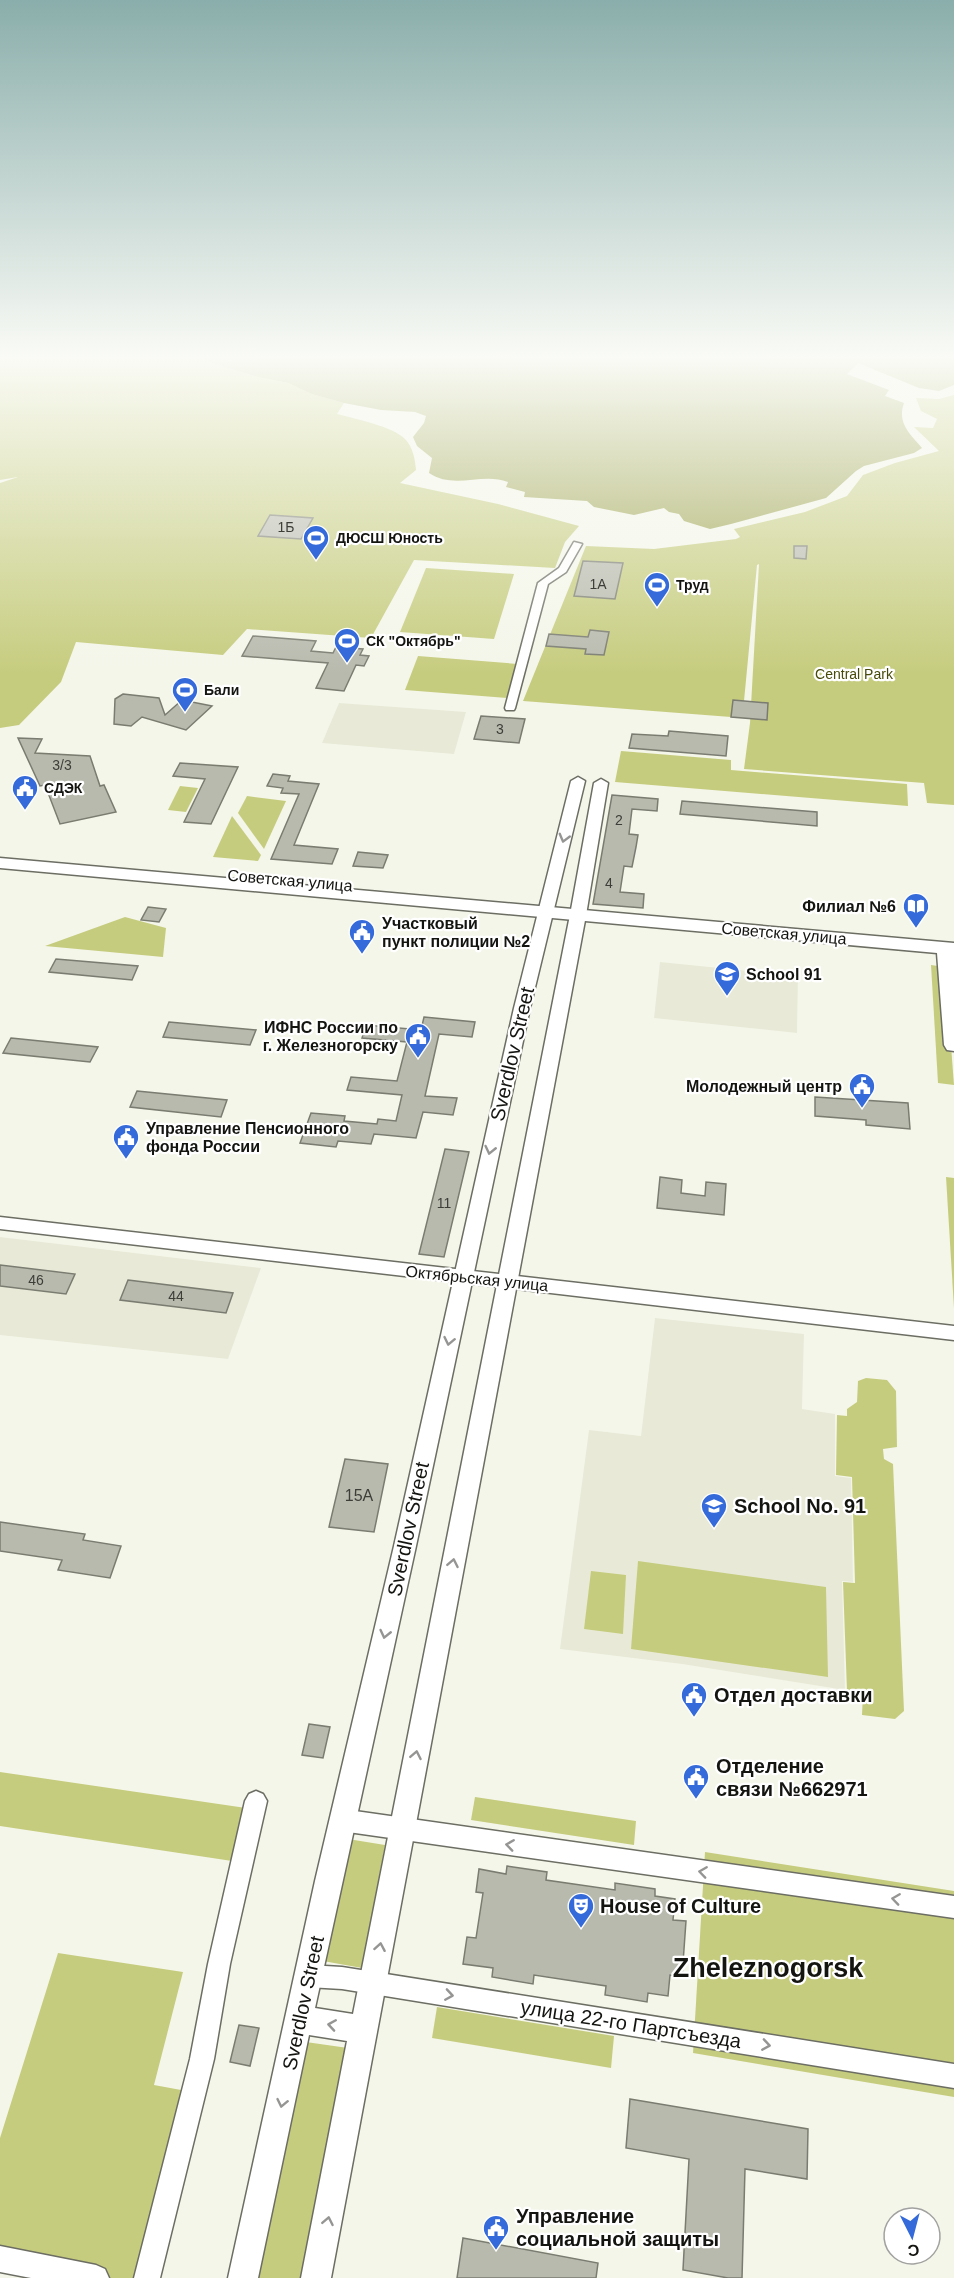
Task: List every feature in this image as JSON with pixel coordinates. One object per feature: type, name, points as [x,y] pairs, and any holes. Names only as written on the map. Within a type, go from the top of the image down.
[{"type":"main road","name":"Советская улица","points":[[0,854],[547,908],[578,915],[950,948]]},
{"type":"main road","name":"Советская улица","points":[[0,862],[547,908]]},
{"type":"main road","points":[[950,948],[954,1045]]},
{"type":"street","points":[[510,708],[543,583],[563,570],[577,544]]},
{"type":"street","name":"Sverdlov Street","points":[[243,2278],[522,1008],[578,781]]},
{"type":"street","name":"Sverdlov Street","points":[[316,2278],[578,915],[601,783]]},
{"type":"street","name":"Октябрьская улица","points":[[0,1223],[954,1333]]},
{"type":"street","points":[[147,2278],[202,2059],[219,1964],[256,1801]]},
{"type":"street","points":[[342,1820],[954,1907]]},
{"type":"street","name":"улица 22-го Партсъезда","points":[[308,1976],[342,1978],[954,2076]]},
{"type":"street","points":[[300,2020],[365,2030]]},
{"type":"street","points":[[0,2259],[96,2278]]},
{"type":"shaded area","points":[[431,461],[882,461],[864,466],[856,471],[826,498],[710,529],[684,521],[679,514],[669,512],[664,508],[634,515],[594,507],[587,501],[524,497],[525,492],[506,487],[508,482],[498,479],[458,481],[439,478],[429,473]]},
{"type":"shaded area","points":[[339,703],[466,712],[454,754],[322,743]]},
{"type":"shaded area","name":"School 91","points":[[660,962],[798,976],[797,1033],[654,1018]]},
{"type":"shaded area","points":[[0,1237],[261,1268],[228,1359],[0,1335]]},
{"type":"shaded area","name":"School No. 91","points":[[655,1318],[804,1334],[802,1409],[835,1414],[835,1476],[851,1478],[853,1582],[842,1581],[845,1690],[682,1664],[560,1649],[589,1430],[641,1436]]},
{"type":"green space","points":[[0,461],[415,461],[416,470],[400,483],[498,504],[579,526],[565,542],[555,568],[414,560],[371,638],[247,629],[223,655],[76,642],[61,682],[19,725],[0,728],[0,483],[18,477],[0,480]]},
{"type":"green space","name":"Central Park","points":[[954,461],[954,805],[927,803],[924,783],[744,769],[750,723],[759,564],[757,565],[744,701],[733,700],[731,717],[523,701],[586,546],[654,549],[736,539],[740,537],[734,529],[805,512],[847,496],[863,475],[895,463]]},
{"type":"green space","points":[[426,568],[514,574],[494,639],[400,632]]},
{"type":"green space","points":[[418,656],[518,664],[507,698],[405,690]]},
{"type":"green space","points":[[621,751],[731,760],[731,770],[907,784],[908,806],[615,782]]},
{"type":"green space","points":[[180,786],[198,788],[186,812],[168,810]]},
{"type":"green space","points":[[247,796],[286,801],[264,849],[238,813]]},
{"type":"green space","points":[[232,816],[261,855],[258,861],[213,857]]},
{"type":"green space","points":[[125,917],[166,928],[163,957],[45,946]]},
{"type":"green space","points":[[931,965],[945,967],[954,1085],[938,1083]]},
{"type":"green space","points":[[946,1177],[954,1178],[954,1308]]},
{"type":"green space","points":[[866,1378],[887,1380],[896,1391],[897,1447],[883,1449],[884,1459],[893,1464],[904,1711],[895,1719],[862,1715],[863,1693],[847,1691],[843,1582],[855,1583],[852,1477],[836,1475],[837,1415],[847,1416],[847,1409],[857,1402],[858,1381]]},
{"type":"green space","points":[[638,1561],[826,1587],[828,1677],[631,1649]]},
{"type":"green space","points":[[591,1571],[626,1575],[623,1634],[584,1629]]},
{"type":"green space","points":[[0,1772],[246,1808],[232,1861],[0,1826]]},
{"type":"green space","points":[[475,1797],[636,1821],[634,1845],[471,1820]]},
{"type":"green space","points":[[348,1839],[385,1845],[362,1968],[323,1961]]},
{"type":"green space","points":[[705,1852],[954,1891],[954,2097],[693,2053]]},
{"type":"green space","points":[[58,1953],[183,1972],[154,2085],[192,2092],[147,2278],[94,2278],[0,2262],[0,2138]]},
{"type":"green space","points":[[437,2007],[614,2036],[611,2068],[432,2038]]},
{"type":"green space","points":[[306,2042],[348,2048],[303,2278],[255,2278]]},
{"type":"building","name":"ДЮСШ Юность","points":[[270,515],[313,518],[301,539],[258,536]]},
{"type":"building","points":[[794,546],[807,546],[806,559],[794,558]]},
{"type":"building","points":[[583,561],[623,563],[615,599],[574,596]]},
{"type":"building","points":[[590,630],[609,632],[604,655],[585,654],[586,649],[546,646],[549,634],[588,637]]},
{"type":"building","name":"СК \"Октябрь\"","points":[[253,636],[316,641],[311,651],[333,653],[336,647],[363,649],[360,655],[369,656],[364,666],[356,665],[344,691],[316,688],[328,663],[242,656]]},
{"type":"building","points":[[123,694],[159,698],[165,715],[182,700],[212,706],[186,730],[142,717],[131,726],[114,724],[115,699]]},
{"type":"building","points":[[733,700],[768,703],[767,720],[731,717]]},
{"type":"building","points":[[481,716],[525,719],[519,743],[474,739]]},
{"type":"building","points":[[669,731],[728,736],[726,756],[629,748],[632,734],[668,736]]},
{"type":"building","points":[[18,738],[42,739],[35,753],[90,756],[100,786],[104,785],[116,812],[60,824],[45,785],[40,786]]},
{"type":"building","points":[[180,763],[238,767],[211,824],[184,822],[205,779],[173,776]]},
{"type":"building","points":[[273,774],[290,776],[288,781],[319,784],[294,845],[338,849],[332,864],[271,859],[299,794],[281,793],[283,788],[267,786]]},
{"type":"building","points":[[612,795],[658,799],[657,811],[632,809],[629,834],[638,835],[632,867],[624,866],[620,892],[644,894],[643,908],[593,904]]},
{"type":"building","points":[[682,801],[817,812],[817,826],[680,814]]},
{"type":"building","points":[[358,852],[388,855],[383,868],[353,866]]},
{"type":"building","points":[[148,907],[166,909],[159,922],[141,920]]},
{"type":"building","points":[[56,959],[138,966],[132,980],[49,972]]},
{"type":"building","name":"ИФНС России по г. Железногорску","points":[[424,1017],[475,1022],[472,1037],[439,1034],[425,1096],[457,1098],[453,1115],[423,1112],[416,1138],[374,1134],[371,1144],[338,1141],[336,1147],[300,1143],[311,1113],[345,1116],[344,1121],[377,1124],[378,1119],[396,1121],[402,1095],[347,1090],[351,1077],[397,1081],[407,1042],[362,1038],[366,1025],[421,1030]]},
{"type":"building","points":[[169,1022],[256,1030],[250,1045],[163,1037]]},
{"type":"building","points":[[11,1038],[98,1047],[90,1062],[3,1053]]},
{"type":"building","points":[[137,1091],[227,1100],[221,1117],[130,1107]]},
{"type":"building","name":"Молодежный центр","points":[[815,1097],[908,1103],[910,1129],[866,1125],[866,1120],[815,1116]]},
{"type":"building","points":[[445,1149],[469,1152],[444,1257],[419,1254]]},
{"type":"building","points":[[660,1177],[682,1180],[681,1193],[705,1196],[706,1182],[726,1184],[724,1215],[657,1208]]},
{"type":"building","points":[[0,1265],[75,1274],[66,1294],[0,1286]]},
{"type":"building","points":[[128,1280],[233,1293],[226,1313],[120,1300]]},
{"type":"building","points":[[345,1459],[388,1464],[374,1532],[329,1527]]},
{"type":"building","points":[[0,1522],[85,1534],[83,1540],[121,1546],[110,1578],[58,1570],[62,1560],[0,1551]]},
{"type":"building","points":[[309,1724],[330,1727],[323,1758],[302,1755]]},
{"type":"building","name":"House of Culture","points":[[507,1866],[547,1872],[546,1880],[615,1890],[615,1883],[655,1889],[655,1896],[675,1899],[673,1920],[686,1921],[682,1977],[670,1975],[668,1996],[648,1993],[647,2002],[605,1995],[606,1986],[534,1975],[533,1984],[492,1977],[493,1968],[463,1964],[467,1937],[476,1938],[483,1893],[476,1892],[479,1869],[506,1874]]},
{"type":"building","points":[[239,2025],[259,2028],[250,2066],[230,2062]]},
{"type":"building","points":[[630,2099],[808,2129],[807,2179],[745,2169],[742,2278],[728,2278],[683,2270],[689,2159],[626,2148]]},
{"type":"building","name":"Управление социальной защиты","points":[[463,2238],[598,2263],[596,2278],[457,2278]]},
{"type":"place","name":"ДЮСШ Юность","points":[[316,561]]},
{"type":"place","name":"Труд","points":[[657,608]]},
{"type":"place","name":"СК \"Октябрь\"","points":[[347,664]]},
{"type":"place","name":"Бали","points":[[185,713]]},
{"type":"place","name":"СДЭК","points":[[25,811]]},
{"type":"place","name":"Филиал №6","points":[[916,929]]},
{"type":"place","name":"Участковый пункт полиции №2","points":[[362,955]]},
{"type":"place","name":"School 91","points":[[727,997]]},
{"type":"place","name":"ИФНС России по г. Железногорску","points":[[418,1059]]},
{"type":"place","name":"Молодежный центр","points":[[862,1109]]},
{"type":"place","name":"Управление Пенсионного фонда России","points":[[126,1160]]},
{"type":"place","name":"School No. 91","points":[[714,1529]]},
{"type":"place","name":"Отдел доставки","points":[[694,1718]]},
{"type":"place","name":"Отделение связи №662971","points":[[696,1800]]},
{"type":"place","name":"House of Culture","points":[[581,1929]]},
{"type":"place","name":"Управление социальной защиты","points":[[496,2251]]},
{"type":"district","name":"Zheleznogorsk","points":[[768,1968]]}]
